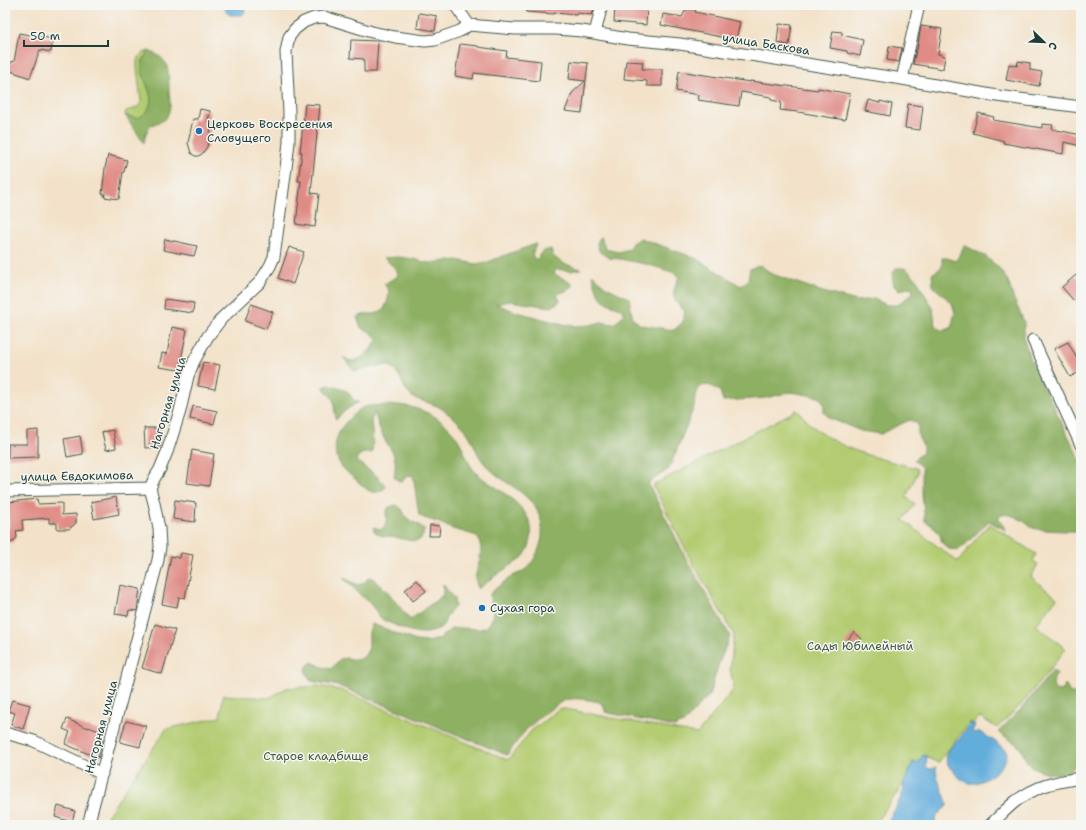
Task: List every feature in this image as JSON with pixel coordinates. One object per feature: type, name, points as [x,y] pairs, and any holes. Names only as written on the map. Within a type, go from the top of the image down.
[{"type":"street","points":[[455,5],[469,25]]},
{"type":"street","points":[[595,33],[602,5]]},
{"type":"street","points":[[902,79],[919,5]]},
{"type":"street","name":"Нагорная улица","points":[[88,825],[158,560],[160,547],[159,528],[156,509],[150,488],[167,452],[180,411],[188,376],[201,347],[222,318],[260,282],[274,257],[289,142],[286,52],[289,37],[295,29],[304,22],[314,18],[324,17],[372,32],[426,41],[434,40],[460,31],[469,25]]},
{"type":"street","name":"улица Баскова","points":[[469,25],[515,29],[570,30],[628,39],[680,44],[902,79],[997,96],[1081,107]]},
{"type":"street","points":[[1033,340],[1081,445]]},
{"type":"street","name":"улица Евдокимова","points":[[5,491],[150,488]]},
{"type":"street","points":[[5,733],[34,741],[102,774]]},
{"type":"street","points":[[990,825],[1016,801],[1039,787],[1081,778]]},
{"type":"green space","points":[[149,51],[144,59],[142,71],[149,90],[151,102],[143,115],[138,118],[134,118],[125,115],[126,111],[134,109],[140,105],[141,101],[137,61],[142,53]]},
{"type":"green space","points":[[149,51],[161,58],[167,66],[169,76],[170,105],[166,117],[149,128],[144,143],[125,115],[138,118],[145,113],[151,102],[149,90],[142,71],[144,59]]},
{"type":"green space","points":[[601,236],[605,249],[618,252],[629,249],[632,243],[640,238],[695,258],[741,286],[748,280],[750,269],[760,265],[772,274],[823,292],[857,301],[874,299],[887,305],[898,305],[913,293],[912,287],[899,290],[894,286],[892,275],[896,268],[904,268],[918,281],[933,308],[935,325],[942,331],[951,328],[955,313],[952,303],[933,286],[932,274],[942,267],[942,258],[955,261],[960,255],[964,245],[985,256],[998,267],[1008,281],[1024,322],[1024,340],[1029,356],[1081,462],[1081,531],[1033,528],[1016,517],[1002,515],[999,516],[999,520],[1007,531],[989,521],[964,546],[958,550],[949,549],[942,543],[940,535],[933,526],[925,521],[922,495],[922,468],[914,460],[923,452],[923,446],[918,436],[918,424],[910,420],[881,434],[861,431],[829,418],[824,412],[824,403],[819,397],[791,392],[765,398],[723,401],[720,391],[709,385],[700,386],[695,397],[694,407],[669,469],[648,483],[688,562],[730,636],[719,663],[709,696],[685,722],[674,727],[605,712],[603,705],[599,702],[582,699],[570,699],[559,703],[533,723],[523,733],[507,755],[339,686],[311,681],[306,672],[307,666],[312,662],[322,667],[331,669],[340,659],[346,658],[357,660],[364,657],[369,648],[369,632],[372,624],[416,641],[428,642],[439,639],[451,629],[480,629],[487,627],[492,619],[493,608],[489,595],[503,582],[529,566],[537,554],[542,537],[541,522],[537,510],[530,500],[490,469],[479,456],[467,432],[456,420],[437,406],[412,397],[393,368],[389,366],[382,366],[354,371],[343,357],[352,361],[360,359],[373,347],[377,340],[371,332],[361,328],[357,317],[366,314],[376,314],[384,309],[388,300],[389,290],[384,284],[398,276],[395,268],[384,258],[398,257],[428,263],[457,260],[476,264],[488,262],[536,244],[532,255],[536,260],[544,251],[551,249],[553,256],[562,263],[581,269],[570,271],[556,269],[554,274],[573,285],[566,291],[557,294],[560,301],[552,307],[509,301],[496,304],[517,312],[575,326],[590,325],[601,322],[614,324],[624,314],[621,308],[608,303],[600,297],[592,274],[606,287],[629,298],[633,319],[641,325],[674,330],[683,322],[685,311],[677,303],[674,296],[675,287],[679,277],[672,272],[650,265],[609,258],[599,251],[597,243]]},
{"type":"green space","points":[[329,385],[347,391],[354,400],[359,402],[346,410],[336,420],[333,399],[323,387]]},
{"type":"green space","points":[[370,406],[407,406],[425,412],[441,421],[448,427],[459,441],[476,473],[516,503],[527,517],[532,533],[530,545],[523,557],[478,589],[475,578],[480,559],[481,548],[479,539],[474,535],[453,529],[419,515],[413,475],[407,476],[402,482],[397,480],[394,476],[394,457],[380,431],[375,413],[371,420],[373,441],[372,453],[363,453],[357,457],[358,462],[377,476],[386,487],[378,492],[370,491],[348,473],[337,459],[335,446],[339,432],[356,412],[362,408]]},
{"type":"green space","name":"Сады Юбилейный","points":[[797,410],[813,427],[839,444],[864,454],[916,468],[918,472],[906,497],[915,504],[903,520],[958,562],[990,524],[1036,554],[1033,561],[1038,564],[1031,577],[1057,598],[1036,625],[1066,649],[1021,705],[997,728],[980,717],[973,724],[970,722],[938,763],[923,755],[918,763],[913,762],[903,785],[874,825],[101,825],[166,729],[220,717],[223,695],[269,698],[286,688],[317,686],[340,690],[508,760],[531,731],[560,708],[697,734],[734,689],[730,669],[734,635],[691,560],[653,485]]},
{"type":"green space","points":[[396,505],[402,509],[407,518],[424,529],[421,539],[414,541],[382,536],[374,531],[374,527],[381,530],[383,528],[386,522],[386,512],[389,507]]},
{"type":"green space","points":[[342,577],[358,585],[364,583],[369,577],[374,579],[387,591],[410,620],[443,595],[443,584],[454,599],[455,607],[447,616],[443,626],[434,631],[420,633],[404,629],[383,620],[371,605]]},
{"type":"green space","points":[[1053,670],[1057,673],[1053,683],[1056,690],[1063,690],[1065,684],[1070,693],[1081,693],[1081,766],[1074,766],[1066,774],[1055,774],[1036,769],[1027,762],[1019,746],[998,732],[1022,708]]},
{"type":"water","points":[[224,5],[243,5],[245,12],[242,15],[230,15],[226,12]]},
{"type":"water","points":[[971,723],[975,725],[972,732],[976,733],[978,731],[996,742],[1007,752],[1003,763],[994,774],[975,783],[967,782],[956,775],[948,765],[946,759],[950,748],[960,738]]},
{"type":"water","points":[[923,755],[927,756],[927,768],[930,769],[936,767],[937,777],[946,798],[947,806],[937,815],[934,825],[888,825],[889,819],[901,797],[904,789],[903,785],[913,762],[918,763]]},
{"type":"building","points":[[526,5],[595,5],[592,15],[577,13],[577,15],[526,12]]},
{"type":"building","points":[[615,5],[647,5],[646,25],[614,22]]},
{"type":"building","points":[[686,9],[696,10],[695,12],[740,22],[736,40],[661,25],[663,14],[682,17]]},
{"type":"building","points":[[419,13],[437,16],[435,31],[417,28]]},
{"type":"building","points":[[779,24],[792,25],[789,45],[777,43]]},
{"type":"building","points":[[921,26],[942,29],[938,54],[945,56],[943,69],[913,64]]},
{"type":"building","points":[[833,31],[842,32],[842,35],[863,40],[860,56],[847,53],[847,51],[830,48]]},
{"type":"building","points":[[19,33],[53,39],[51,52],[40,50],[30,78],[8,70],[12,61],[14,62]]},
{"type":"building","points":[[351,40],[378,41],[376,72],[364,72],[364,59],[350,58]]},
{"type":"building","points":[[460,44],[507,51],[506,57],[541,61],[539,81],[474,73],[473,79],[455,76]]},
{"type":"building","points":[[889,46],[902,48],[899,62],[887,60]]},
{"type":"building","points":[[571,61],[588,63],[582,113],[565,111],[572,93],[585,81],[569,79]]},
{"type":"building","points":[[626,61],[643,62],[642,69],[662,69],[662,86],[647,86],[647,81],[624,79]]},
{"type":"building","points":[[1018,61],[1030,63],[1030,70],[1042,72],[1039,86],[1006,80],[1009,64],[1017,66]]},
{"type":"building","points":[[679,71],[750,82],[818,90],[818,88],[850,94],[845,120],[780,110],[781,102],[771,100],[771,97],[741,92],[739,106],[698,100],[699,95],[676,91]]},
{"type":"building","points":[[868,100],[892,104],[890,116],[865,111]]},
{"type":"building","points":[[305,104],[320,105],[311,193],[319,194],[315,227],[296,224],[301,181],[298,181],[302,152],[300,152]]},
{"type":"building","points":[[908,104],[923,106],[920,130],[905,128]]},
{"type":"building","name":"Церковь Воскресения Словущего","points":[[200,109],[210,111],[208,122],[212,123],[207,147],[202,154],[195,156],[191,153],[188,143],[193,119],[198,119]]},
{"type":"building","points":[[978,113],[994,117],[993,120],[1042,128],[1042,124],[1053,125],[1052,129],[1081,135],[1081,146],[1064,142],[1063,154],[1003,143],[1004,141],[973,133]]},
{"type":"building","points":[[108,155],[127,160],[123,172],[119,199],[104,197],[105,194],[102,194]]},
{"type":"building","points":[[165,239],[197,246],[194,256],[163,250]]},
{"type":"building","points":[[289,247],[304,252],[293,284],[278,278]]},
{"type":"building","points":[[1076,275],[1081,282],[1081,295],[1074,301],[1062,287]]},
{"type":"building","points":[[165,299],[194,303],[193,313],[164,309]]},
{"type":"building","points":[[251,304],[273,312],[266,329],[245,321]]},
{"type":"building","points":[[172,327],[187,330],[179,370],[159,367],[162,353],[167,354]]},
{"type":"building","points":[[1068,342],[1081,366],[1081,371],[1070,377],[1054,349]]},
{"type":"building","points":[[203,362],[220,365],[215,389],[198,386]]},
{"type":"building","points":[[193,406],[217,411],[214,424],[190,419]]},
{"type":"building","points":[[144,428],[160,428],[160,447],[145,448]]},
{"type":"building","points":[[38,430],[38,457],[8,458],[8,444],[27,444],[27,431]]},
{"type":"building","points":[[113,430],[116,448],[106,450],[102,432]]},
{"type":"building","points":[[80,436],[83,454],[67,457],[64,439]]},
{"type":"building","points":[[192,450],[214,454],[209,486],[187,483]]},
{"type":"building","points":[[116,497],[119,514],[94,519],[91,502]]},
{"type":"building","points":[[37,499],[38,504],[62,503],[62,515],[76,514],[76,523],[69,529],[57,529],[57,523],[49,523],[49,518],[22,520],[23,530],[16,531],[17,537],[13,542],[5,543],[5,529],[9,529],[7,502]]},
{"type":"building","points":[[175,500],[196,503],[195,522],[173,519]]},
{"type":"building","points":[[430,525],[440,526],[439,536],[429,536]]},
{"type":"building","points":[[181,553],[193,555],[185,598],[179,597],[177,607],[162,604],[171,556],[180,558]]},
{"type":"building","points":[[417,580],[426,591],[413,601],[405,590]]},
{"type":"building","points":[[120,585],[140,589],[137,611],[129,610],[128,616],[115,614]]},
{"type":"building","points":[[155,624],[175,630],[162,674],[142,668]]},
{"type":"building","points":[[854,632],[862,639],[853,649],[845,643]]},
{"type":"building","points":[[12,700],[30,705],[23,729],[11,725],[15,713],[8,711]]},
{"type":"building","points":[[67,719],[102,732],[99,738],[103,739],[98,758],[65,744],[70,732],[63,729]]},
{"type":"building","points":[[126,721],[146,726],[140,747],[120,742]]},
{"type":"building","points":[[58,806],[75,811],[72,822],[55,817]]},
{"type":"place","name":"Церковь Воскресения Словущего","points":[[199,131]]},
{"type":"place","name":"Сухая гора","points":[[482,608]]},
{"type":"park label","name":"Старое кладбище","points":[[316,756]]}]
